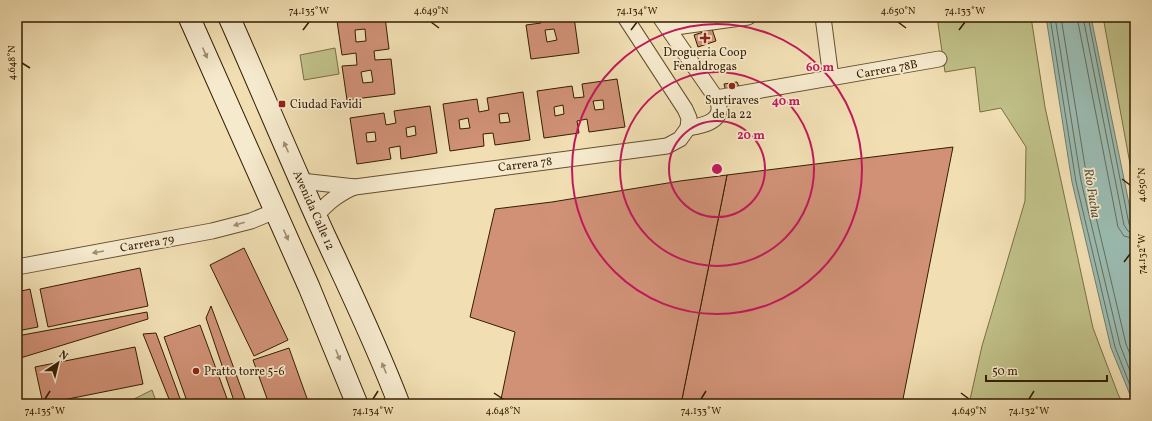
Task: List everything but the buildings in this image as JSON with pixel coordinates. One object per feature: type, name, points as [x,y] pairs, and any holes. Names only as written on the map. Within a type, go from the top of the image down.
[{"type":"main road","points":[[189,17],[275,210],[337,353],[357,404]]},
{"type":"main road","name":"Avenida Calle 12","points":[[229,17],[316,216],[364,321],[399,404]]},
{"type":"street","points":[[625,17],[685,109],[689,118],[688,128],[705,125],[717,116],[719,108],[716,98],[664,23]]},
{"type":"street","points":[[664,23],[748,17]]},
{"type":"street","points":[[822,17],[832,78]]},
{"type":"street","name":"Carrera 78B","points":[[716,98],[939,59]]},
{"type":"street","name":"Carrera 78","points":[[301,181],[355,187],[667,146],[680,139],[688,128]]},
{"type":"street","name":"Carrera 78","points":[[316,216],[327,203],[340,194],[355,187]]},
{"type":"street","name":"Carrera 79","points":[[17,267],[212,231],[251,220],[275,210]]},
{"type":"green space","points":[[937,17],[1031,17],[1045,107],[1093,328],[1123,404],[969,404],[982,346],[1025,201],[1026,147],[1001,108],[980,112],[975,67],[945,72]]},
{"type":"green space","points":[[1103,17],[1135,17],[1135,191]]},
{"type":"green space","points":[[335,48],[339,74],[304,80],[300,55]]},
{"type":"green space","points":[[152,390],[157,404],[124,404]]},
{"type":"water","name":"Río Fucha","points":[[1046,17],[1091,17],[1135,233],[1135,404],[1111,348],[1072,182]]},
{"type":"place","name":"Drogueria Coop Fenaldrogas","points":[[705,38]]},
{"type":"place","name":"Surtiraves de la 22","points":[[732,86]]},
{"type":"place","name":"Ciudad Favidi","points":[[282,104]]},
{"type":"place","name":"Pratto torre 5-6","points":[[196,371]]}]
